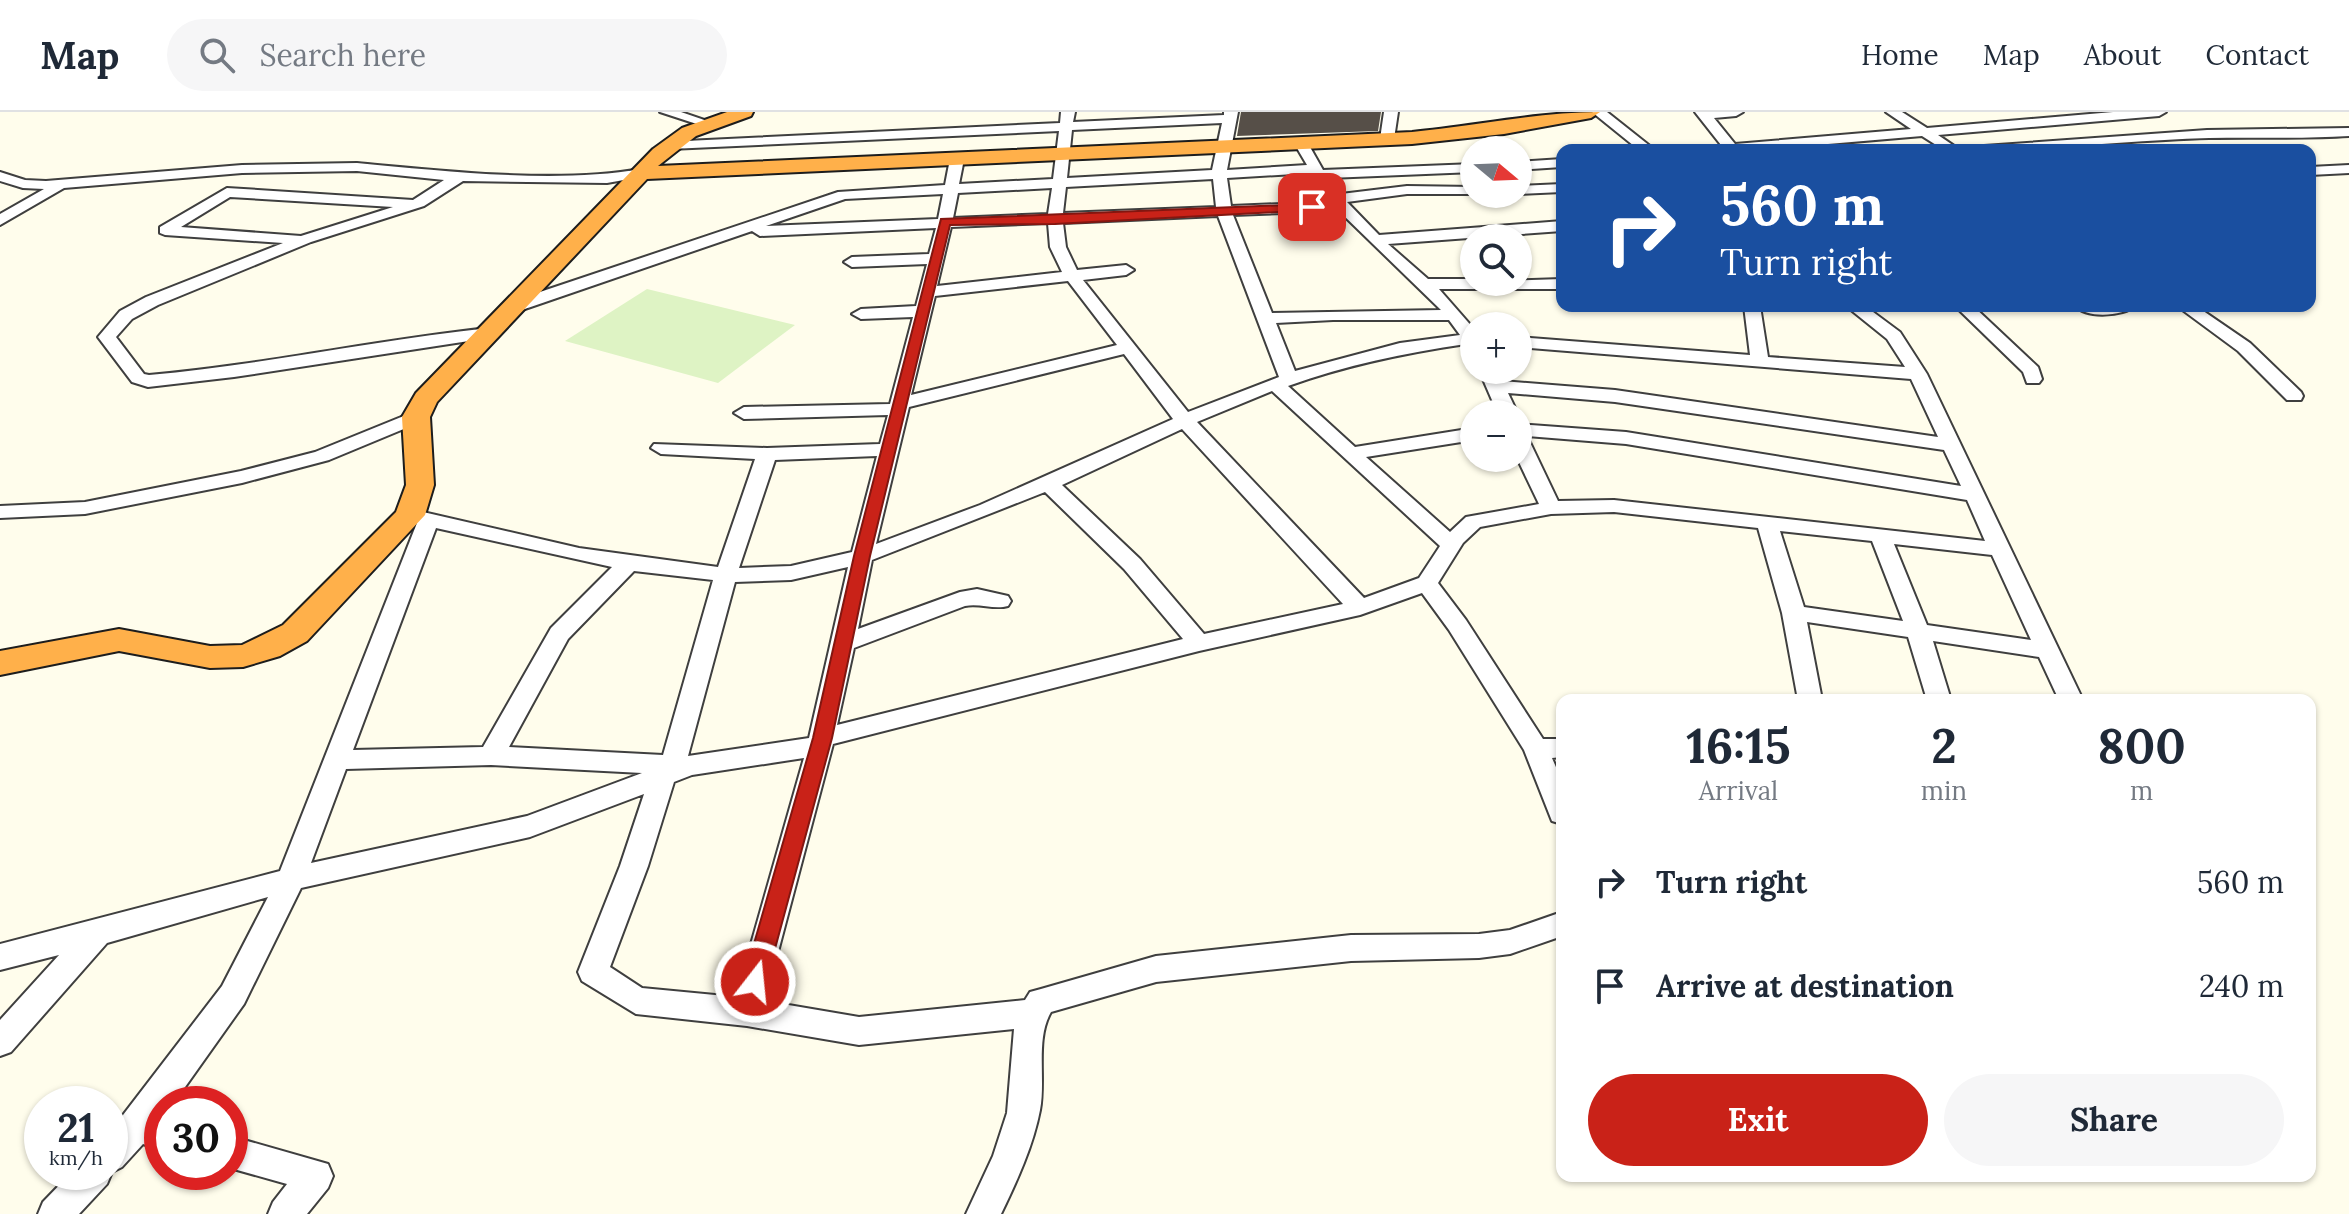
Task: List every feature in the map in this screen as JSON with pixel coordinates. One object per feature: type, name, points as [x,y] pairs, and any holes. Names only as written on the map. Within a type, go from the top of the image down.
[{"type":"highway","points":[[0,663],[119,640],[210,657],[243,656],[268,648],[295,633],[420,518],[416,417],[425,399],[670,145],[709,124],[744,112]]},
{"type":"highway","points":[[641,173],[1387,139],[1504,128],[1591,112]]},
{"type":"street","points":[[667,112],[709,124]]},
{"type":"street","points":[[747,1012],[821,742],[862,556],[972,112]]},
{"type":"street","points":[[1387,139],[1391,112]]},
{"type":"street","points":[[1599,112],[1640,144]]},
{"type":"street","points":[[1704,113],[1736,112]]},
{"type":"street","points":[[1893,112],[1944,144]]},
{"type":"street","points":[[1780,144],[2159,112]]},
{"type":"street","points":[[1704,113],[1728,144]]},
{"type":"street","points":[[670,145],[968,130],[1067,120],[1230,116],[1219,173],[1224,212],[1265,319],[1282,381],[1451,545]]},
{"type":"street","points":[[2183,119],[2225,144]]},
{"type":"street","points":[[1067,120],[1055,220],[1058,247],[1072,276],[1184,420],[1360,608]]},
{"type":"street","points":[[2068,144],[2207,134],[2349,132]]},
{"type":"street","points":[[1301,143],[1316,172],[1338,202],[1424,284],[1460,325]]},
{"type":"street","points":[[1532,165],[1556,163]]},
{"type":"street","points":[[0,176],[23,184],[242,169],[357,167],[460,176],[607,179],[641,173]]},
{"type":"street","points":[[513,307],[843,195],[1219,173],[1460,168]]},
{"type":"street","points":[[2316,171],[2349,169]]},
{"type":"street","points":[[460,176],[419,203],[306,239],[152,301],[126,315],[107,337],[138,378],[148,381],[226,372],[420,339],[489,333]]},
{"type":"street","points":[[0,220],[68,183]]},
{"type":"street","points":[[1532,189],[1556,188]]},
{"type":"street","points":[[731,233],[1224,212],[1338,202],[1407,190],[1460,191]]},
{"type":"street","points":[[306,239],[165,230],[227,192],[419,203]]},
{"type":"street","points":[[1375,240],[1556,226]]},
{"type":"street","points":[[852,262],[936,259]]},
{"type":"street","points":[[861,314],[1072,276],[1126,270]]},
{"type":"street","points":[[1424,284],[1556,284]]},
{"type":"street","points":[[1753,312],[1760,363]]},
{"type":"street","points":[[1862,312],[1894,336],[1918,374],[2068,694]]},
{"type":"street","points":[[1969,312],[2032,371],[2033,379]]},
{"type":"street","points":[[2194,312],[2244,347],[2294,396]]},
{"type":"street","points":[[1265,319],[1333,315],[1452,315]]},
{"type":"street","points":[[177,1086],[233,995],[291,879],[337,760],[420,518],[523,544],[628,564],[726,575],[790,573],[862,556],[970,519],[1184,420],[1282,381],[1381,353],[1460,342]]},
{"type":"street","points":[[1532,343],[1918,374]]},
{"type":"street","points":[[744,413],[900,406],[1128,348]]},
{"type":"street","points":[[1532,384],[1952,445]]},
{"type":"street","points":[[0,512],[85,508],[242,477],[322,456],[416,417]]},
{"type":"street","points":[[1532,431],[1626,438],[1975,495]]},
{"type":"street","points":[[1353,453],[1460,436]]},
{"type":"street","points":[[661,448],[767,454],[890,450]]},
{"type":"street","points":[[767,454],[726,575],[675,769],[593,972],[636,1001],[747,1012],[859,1031],[1032,1013]]},
{"type":"street","points":[[1532,468],[1551,508]]},
{"type":"street","points":[[1048,483],[1132,564],[1199,643]]},
{"type":"street","points":[[0,957],[291,879],[530,826],[675,769],[821,742],[1199,643],[1360,608],[1427,583],[1451,545],[1473,522],[1551,508],[1614,506],[2000,549]]},
{"type":"street","points":[[1767,522],[1794,613],[1809,694]]},
{"type":"street","points":[[1880,535],[1918,631],[1937,694]]},
{"type":"street","points":[[491,756],[559,634],[628,564]]},
{"type":"street","points":[[1427,583],[1549,748],[1556,784]]},
{"type":"street","points":[[843,643],[960,599],[977,596],[1000,601]]},
{"type":"street","points":[[1794,613],[2047,650]]},
{"type":"street","points":[[337,760],[491,756],[675,769]]},
{"type":"street","points":[[983,1214],[1008,1162],[1027,1097],[1028,1028],[1032,1013],[1041,1002],[1156,969],[1351,948],[1479,946],[1510,942],[1556,926]]},
{"type":"street","points":[[0,1042],[97,933]]},
{"type":"street","points":[[248,1157],[316,1176],[285,1214]]},
{"type":"street","points":[[55,1214],[78,1190]]},
{"type":"green space","points":[[647,289],[795,325],[718,383],[565,341]]},
{"type":"building","points":[[1241,112],[1381,112],[1378,131],[1237,136]]},
{"type":"route","points":[[755,982],[822,738],[862,556],[945,222],[1055,220],[1312,207]]}]
